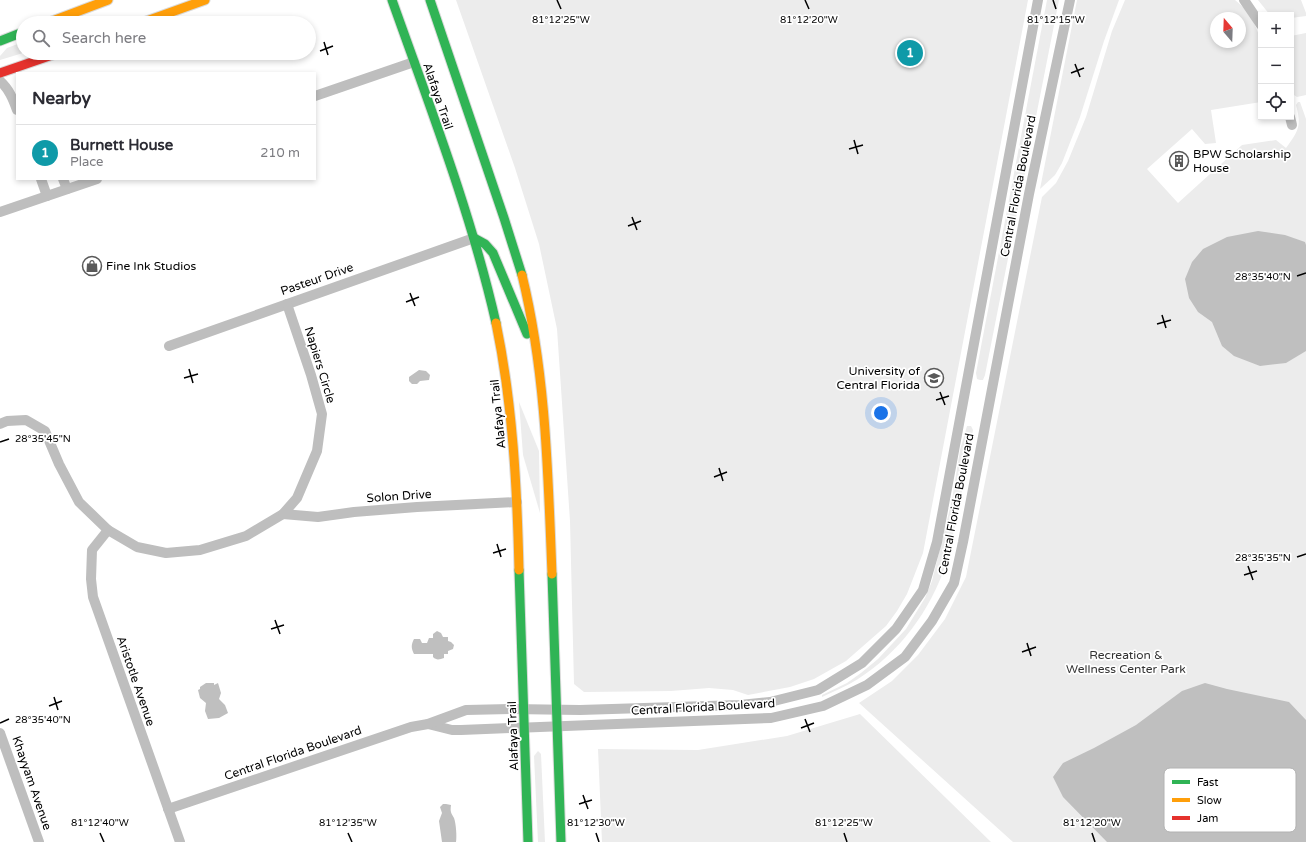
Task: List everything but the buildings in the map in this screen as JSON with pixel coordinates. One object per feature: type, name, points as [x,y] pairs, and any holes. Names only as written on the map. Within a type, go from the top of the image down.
[{"type":"main road","points":[[66,16],[108,0]]},
{"type":"main road","points":[[160,16],[205,0]]},
{"type":"main road","name":"Alafaya Trail","points":[[392,0],[474,238],[496,323],[504,368],[513,445],[517,502],[528,842]]},
{"type":"main road","name":"Alafaya Trail","points":[[430,0],[508,229],[520,270],[538,359],[548,467],[561,842]]},
{"type":"main road","points":[[1,40],[16,35]]},
{"type":"main road","points":[[0,73],[37,60]]},
{"type":"main road","points":[[474,238],[487,244],[494,253],[538,359]]},
{"type":"street","name":"Central Florida Boulevard","points":[[168,809],[411,727],[428,724],[466,710],[580,710],[740,705],[770,702],[818,690],[862,663],[896,629],[923,590],[937,542],[1038,0]]},
{"type":"street","name":"Central Florida Boulevard","points":[[428,724],[457,730],[771,718],[824,706],[867,685],[905,657],[932,621],[954,583],[1029,194],[1070,0]]},
{"type":"street","points":[[1244,0],[1258,20]]},
{"type":"street","points":[[30,72],[34,61]]},
{"type":"street","points":[[316,96],[414,62]]},
{"type":"street","points":[[0,81],[6,86],[16,108]]},
{"type":"street","points":[[41,180],[47,196]]},
{"type":"street","points":[[0,212],[47,196],[65,184],[91,180]]},
{"type":"street","name":"Pasteur Drive","points":[[169,346],[474,238]]},
{"type":"street","name":"Napiers Circle","points":[[0,424],[7,421],[26,420],[45,431],[59,464],[79,502],[108,530],[137,547],[166,553],[200,550],[246,536],[283,514],[297,498],[317,452],[322,414],[287,304]]},
{"type":"street","name":"Solon Drive","points":[[283,514],[318,517],[354,512],[417,507],[517,502]]},
{"type":"street","name":"Aristotle Avenue","points":[[108,530],[92,550],[91,579],[93,597],[180,842]]},
{"type":"street","name":"Khayyam Avenue","points":[[0,733],[38,842]]},
{"type":"green space","points":[[456,0],[1028,0],[923,553],[907,594],[886,626],[846,661],[814,679],[790,687],[748,695],[733,690],[709,688],[671,691],[584,692],[574,684],[570,521],[557,329],[539,244],[515,168]]},
{"type":"green space","points":[[1047,0],[1059,0],[985,375],[983,380],[980,380],[977,379],[976,373]]},
{"type":"green space","points":[[1077,0],[1119,0],[1104,41],[1080,117],[1062,163],[1055,175],[1040,189]]},
{"type":"green space","name":"Recreation & Wellness Center Park","points":[[1125,0],[1235,0],[1250,13],[1258,33],[1258,102],[1211,110],[1216,143],[1205,144],[1192,129],[1147,169],[1178,203],[1242,145],[1276,140],[1286,148],[1298,128],[1299,119],[1296,105],[1298,102],[1300,102],[1306,119],[1306,842],[1013,842],[859,703],[892,681],[918,655],[945,619],[966,577],[1042,197],[1056,183],[1068,161],[1086,117],[1112,31]]},
{"type":"green space","points":[[1258,0],[1301,0],[1306,16],[1294,18],[1294,12],[1268,12]]},
{"type":"green space","points":[[1306,33],[1306,95],[1297,97],[1294,95],[1294,35]]},
{"type":"green space","points":[[16,45],[16,55],[0,60],[0,56],[7,48]]},
{"type":"green space","points":[[519,402],[539,451],[540,513],[523,455]]},
{"type":"green space","points":[[967,426],[971,426],[973,430],[950,550],[948,559],[931,598],[912,629],[887,656],[858,679],[822,697],[822,695],[847,683],[878,659],[906,629],[925,598],[932,581],[952,500],[960,450]]},
{"type":"green space","points":[[860,714],[991,842],[602,842],[598,749],[698,750],[787,736]]},
{"type":"green space","points":[[538,751],[541,754],[545,842],[538,842],[534,756]]},
{"type":"shaded area","points":[[1258,231],[1285,235],[1305,242],[1306,245],[1306,351],[1286,363],[1260,366],[1234,356],[1222,346],[1212,322],[1198,312],[1189,298],[1185,279],[1192,262],[1203,249],[1227,237]]},
{"type":"shaded area","points":[[419,370],[426,371],[430,375],[429,380],[412,384],[409,381],[409,377]]},
{"type":"shaded area","points":[[437,631],[441,633],[443,637],[448,637],[448,641],[454,645],[453,649],[448,651],[448,654],[444,654],[444,658],[436,659],[433,657],[433,654],[414,654],[412,650],[412,643],[414,639],[420,639],[422,643],[427,643],[429,638],[433,638],[433,634]]},
{"type":"shaded area","points":[[206,683],[214,683],[214,685],[218,683],[221,693],[219,699],[225,705],[228,713],[219,718],[208,719],[205,711],[206,703],[200,698],[198,690]]},
{"type":"shaded area","points":[[1205,683],[1289,702],[1306,720],[1306,842],[1107,842],[1063,797],[1053,777],[1063,763],[1136,725],[1182,691]]},
{"type":"shaded area","points":[[443,804],[451,805],[451,812],[456,826],[456,842],[442,842],[439,821],[442,813],[440,807]]},
{"type":"traffic: fast","points":[[392,0],[449,160],[475,241],[496,323]]},
{"type":"traffic: fast","points":[[430,0],[522,275]]},
{"type":"traffic: fast","points":[[0,41],[16,35]]},
{"type":"traffic: fast","points":[[474,238],[485,244],[493,253],[527,334]]},
{"type":"traffic: fast","points":[[519,570],[528,842]]},
{"type":"traffic: fast","points":[[552,574],[561,842]]},
{"type":"traffic: slow","points":[[66,16],[108,0]]},
{"type":"traffic: slow","points":[[160,16],[205,0]]},
{"type":"traffic: slow","points":[[522,275],[530,312],[541,386],[547,461],[552,574]]},
{"type":"traffic: slow","points":[[496,323],[502,354],[513,446],[519,570]]},
{"type":"traffic: jam","points":[[0,73],[38,60]]},
{"type":"place","name":"Burnett House","points":[[910,53]]},
{"type":"place","name":"BPW Scholarship House","points":[[1179,161]]},
{"type":"place","name":"Fine Ink Studios","points":[[92,266]]},
{"type":"place","name":"University of Central Florida","points":[[934,378]]}]
